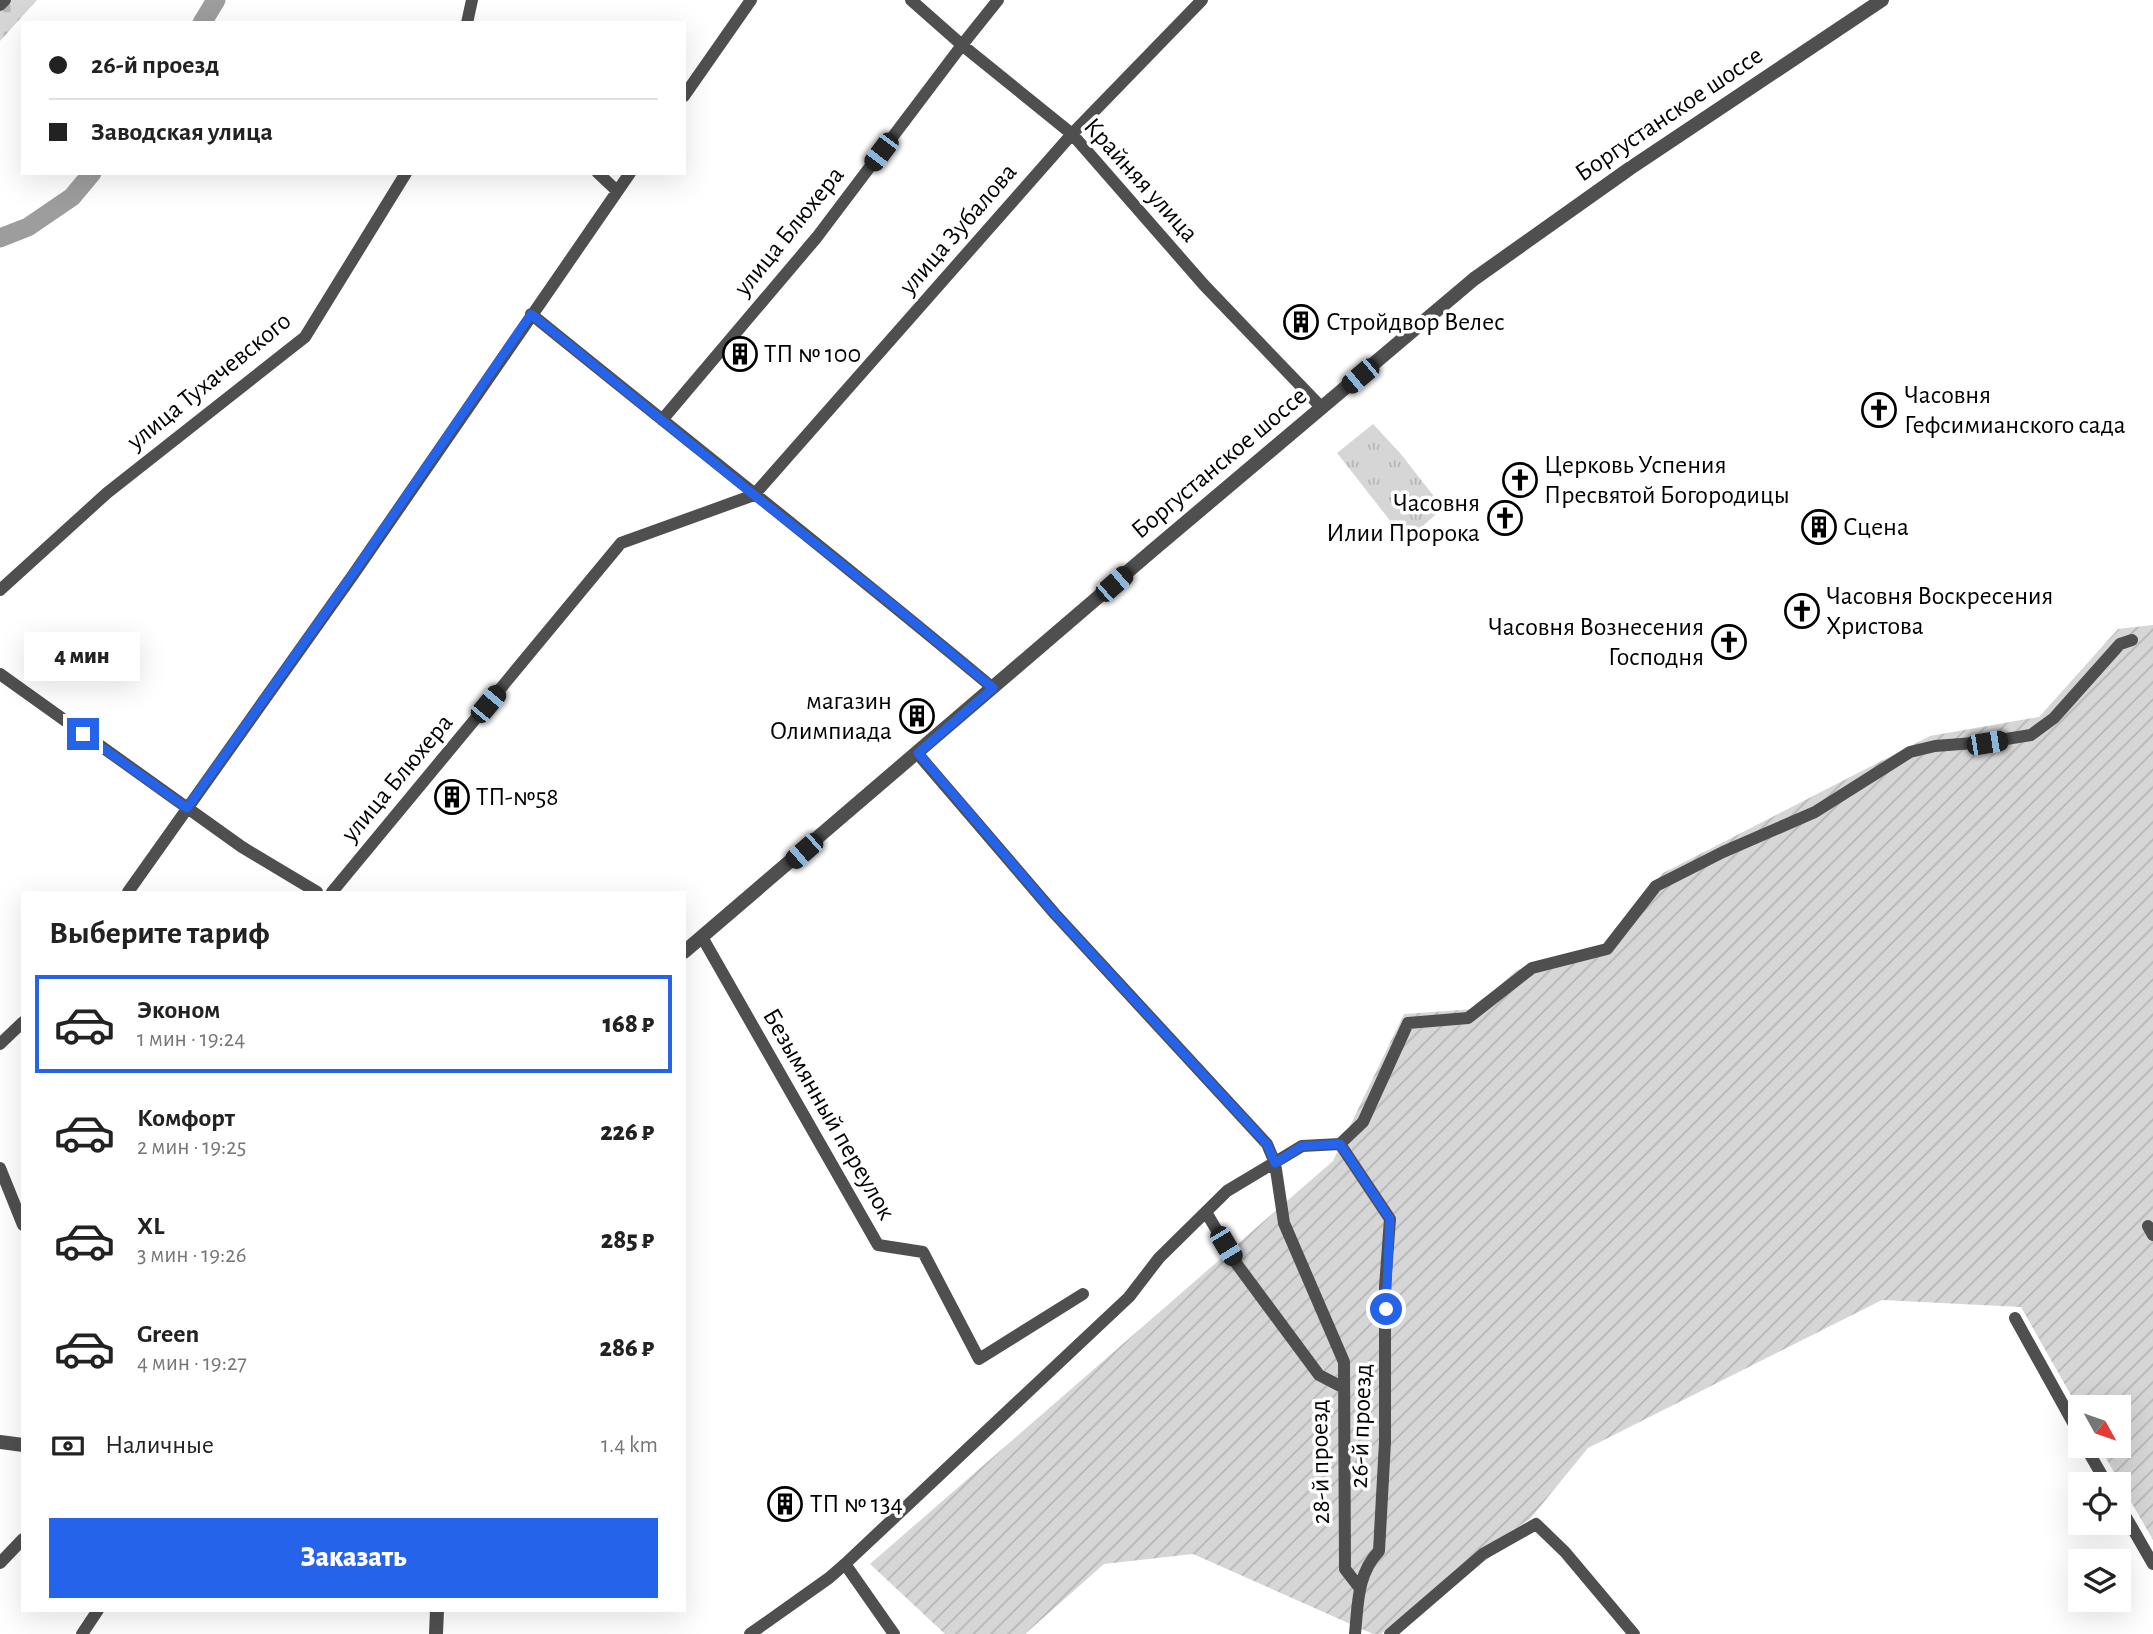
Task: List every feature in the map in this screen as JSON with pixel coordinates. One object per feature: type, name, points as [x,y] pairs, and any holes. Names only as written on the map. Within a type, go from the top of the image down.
[{"type":"street","points":[[0,5],[5,0]]},
{"type":"street","points":[[467,21],[472,0]]},
{"type":"street","points":[[686,93],[751,0]]},
{"type":"street","name":"Крайняя улица","points":[[911,0],[1072,134],[1204,285],[1322,408]]},
{"type":"street","name":"улица Блюхера","points":[[662,420],[817,237],[998,0]]},
{"type":"street","name":"улица Зубалова","points":[[754,495],[1072,134],[1202,0]]},
{"type":"street","name":"Боргустанское шоссе","points":[[686,950],[1474,279],[1619,176],[1882,0]]},
{"type":"street","name":"улица Тухачевского","points":[[0,590],[107,493],[305,337],[405,175]]},
{"type":"street","points":[[600,175],[617,191]]},
{"type":"street","points":[[129,891],[352,575],[629,175]]},
{"type":"street","points":[[531,314],[993,688]]},
{"type":"street","name":"улица Блюхера","points":[[333,891],[621,543],[754,495]]},
{"type":"street","points":[[750,1634],[845,1564],[1129,1297],[1159,1258],[1227,1191],[1302,1146],[1340,1144],[1363,1122],[1408,1023],[1468,1018],[1532,968],[1607,948],[1656,886],[1723,852],[1815,812],[1910,752],[1935,746],[1987,743],[2031,735],[2054,718],[2120,643],[2132,640]]},
{"type":"street","points":[[0,674],[242,847],[315,891]]},
{"type":"street","points":[[918,753],[1055,914],[1267,1144],[1275,1163],[1284,1223],[1344,1362],[1344,1388]]},
{"type":"street","name":"Безымянный переулок","points":[[702,937],[878,1245],[923,1251],[979,1359],[1083,1294]]},
{"type":"street","points":[[0,1044],[21,1025]]},
{"type":"street","name":"26-й проезд","points":[[1340,1144],[1390,1219],[1385,1287],[1385,1442],[1379,1551],[1368,1562],[1359,1587],[1355,1634]]},
{"type":"street","points":[[0,1168],[21,1220]]},
{"type":"street","name":"28-й проезд","points":[[1206,1212],[1236,1263],[1319,1375],[1344,1388],[1345,1569],[1359,1587]]},
{"type":"street","points":[[2015,1318],[2068,1414]]},
{"type":"street","points":[[0,1442],[21,1445]]},
{"type":"street","points":[[1390,1634],[1483,1554],[1536,1524],[1565,1552],[1634,1634]]},
{"type":"street","points":[[2131,1526],[2153,1564]]},
{"type":"street","points":[[0,1563],[21,1541]]},
{"type":"street","points":[[845,1564],[894,1634]]},
{"type":"street","points":[[82,1634],[97,1612]]},
{"type":"street","points":[[436,1634],[437,1612]]},
{"type":"green space","points":[[0,0],[37,0],[0,41]]},
{"type":"green space","points":[[1373,424],[1400,453],[1443,508],[1406,541],[1337,453]]},
{"type":"green space","points":[[2153,625],[2153,1540],[2131,1502],[2131,1472],[2114,1472],[2106,1458],[2132,1458],[2132,1395],[2071,1395],[2021,1307],[1882,1300],[1588,1448],[1530,1519],[1478,1552],[1381,1634],[1373,1634],[1193,1554],[1104,1564],[1025,1634],[945,1634],[870,1564],[1333,1161],[1404,1014],[1474,1009],[1517,970],[1604,946],[1663,873],[1930,736],[2039,717],[2118,629]]},
{"type":"waterway","points":[[203,21],[216,0]]},
{"type":"waterway","points":[[0,238],[28,227],[72,197],[90,175]]},
{"type":"place","name":"Стройдвор Велес","points":[[1301,322]]},
{"type":"place","name":"ТП № 100","points":[[740,354]]},
{"type":"place","name":"Часовня Гефсимианского сада","points":[[1879,410]]},
{"type":"place","name":"Церковь Успения Пресвятой Богородицы","points":[[1520,480]]},
{"type":"place","name":"Часовня Илии Пророка","points":[[1505,518]]},
{"type":"place","name":"Сцена","points":[[1819,527]]},
{"type":"place","name":"Часовня Воскресения Христова","points":[[1802,611]]},
{"type":"place","name":"Часовня Вознесения Господня","points":[[1729,642]]},
{"type":"place","name":"магазин Олимпиада","points":[[917,716]]},
{"type":"place","name":"ТП-№58","points":[[452,797]]},
{"type":"place","name":"ТП № 134","points":[[785,1504]]},
{"type":"route","points":[[83,734],[187,808],[352,575],[531,314],[993,688],[918,753],[1055,914],[1267,1144],[1275,1163],[1302,1146],[1340,1144],[1390,1219],[1386,1309]]}]
